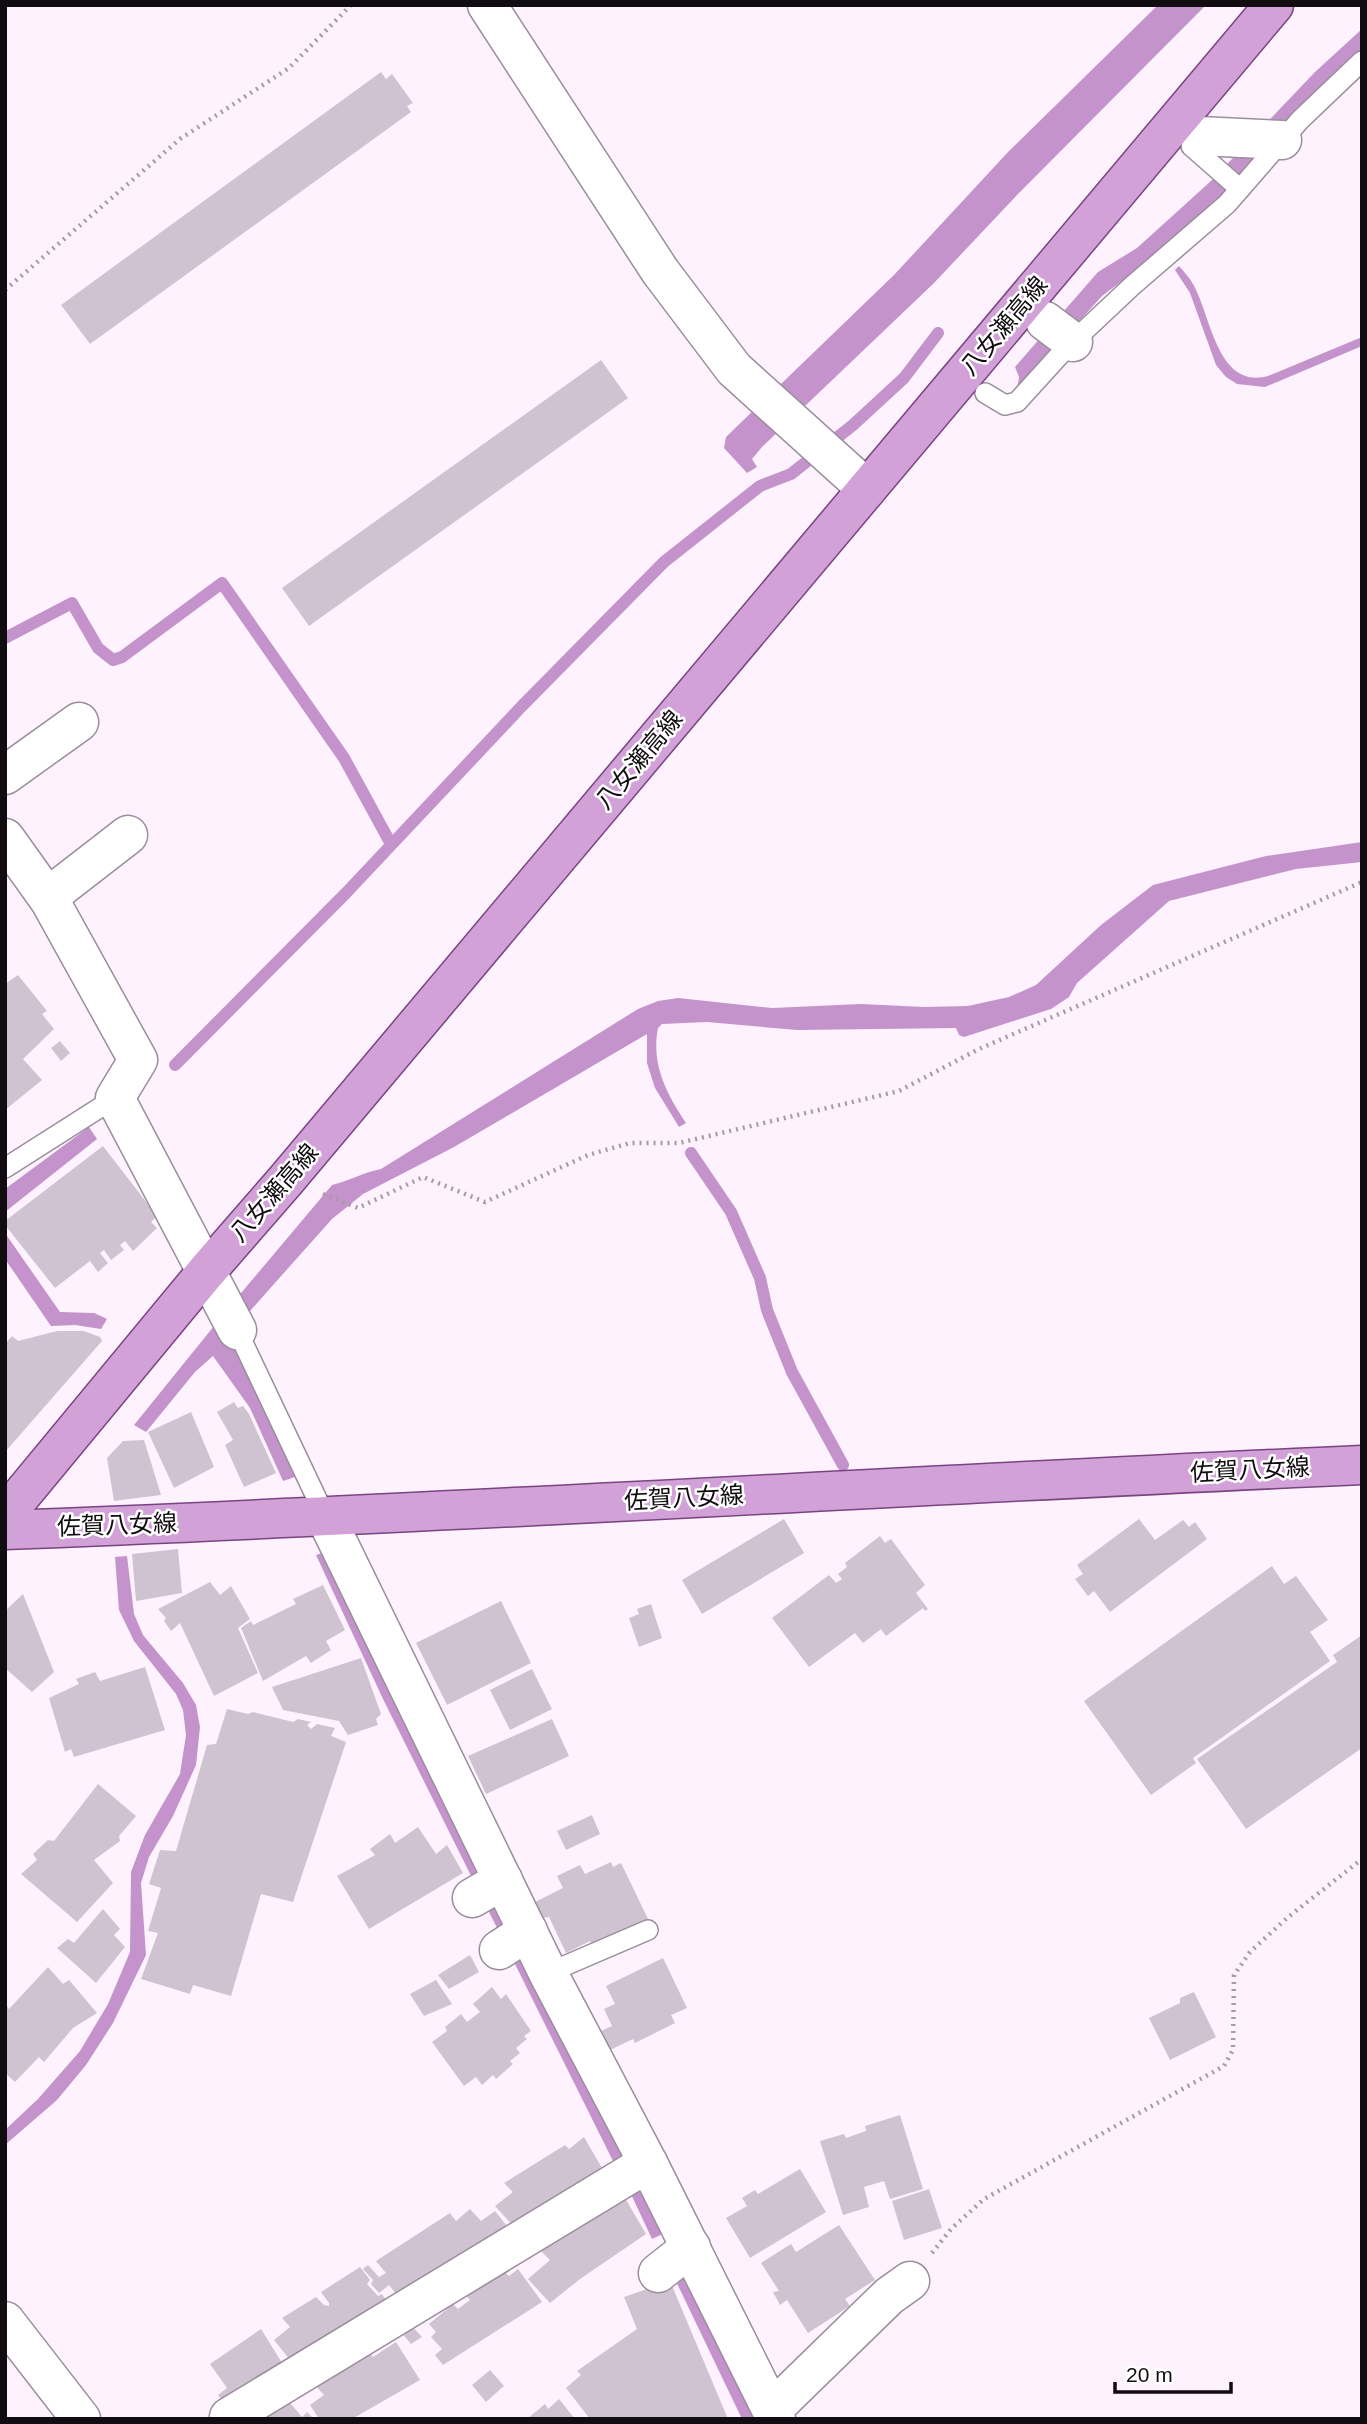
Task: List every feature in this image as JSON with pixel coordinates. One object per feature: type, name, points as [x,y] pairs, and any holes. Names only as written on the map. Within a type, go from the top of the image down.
[{"type":"main road","name":"八女瀬高線","points":[[5,1514],[1274,5]]},
{"type":"main road","name":"佐賀八女線","points":[[5,1530],[326,1518],[983,1482],[1362,1465]]},
{"type":"street","points":[[487,5],[660,271],[734,369],[867,489]]},
{"type":"street","points":[[1196,141],[1269,140]]},
{"type":"street","points":[[5,775],[79,722]]},
{"type":"street","points":[[48,897],[128,835]]},
{"type":"street","points":[[5,838],[48,897],[138,1060],[115,1098],[231,1319]]},
{"type":"street","points":[[326,1518],[487,1889],[513,1941],[548,1973],[648,2162],[774,2414],[889,2296],[910,2281]]},
{"type":"street","points":[[229,2417],[648,2162]]},
{"type":"street","points":[[658,2273],[691,2247]]},
{"type":"street","points":[[5,2321],[81,2419]]},
{"type":"lane","points":[[985,393],[1005,405],[1017,402],[1059,331],[1132,286],[1227,204],[1269,140],[1300,120],[1362,61]]},
{"type":"lane","points":[[1196,141],[1218,169],[1238,186]]},
{"type":"lane","points":[[5,1168],[115,1098]]},
{"type":"lane","points":[[231,1319],[326,1518]]},
{"type":"lane","points":[[548,1973],[648,1930]]},
{"type":"path","points":[[5,290],[180,139],[289,68],[351,5]]},
{"type":"path","points":[[319,1192],[358,1208],[423,1177],[485,1202],[588,1154],[630,1143],[679,1143],[899,1091],[1003,1039],[1362,882]]},
{"type":"path","points":[[910,2281],[951,2229],[984,2199],[1224,2066],[1233,2050],[1234,1975],[1250,1952],[1287,1918],[1362,1859]]},
{"type":"shaded area","points":[[1158,5],[1206,5],[1018,194],[934,283],[762,447],[752,459],[757,467],[747,473],[724,448],[726,437],[894,275],[1009,151]]},
{"type":"shaded area","points":[[1362,29],[1362,50],[1227,191],[1139,268],[1102,296],[1017,390],[1019,377],[1015,367],[1098,272],[1137,248],[1211,181],[1315,72]]},
{"type":"shaded area","points":[[1179,266],[1193,284],[1218,347],[1237,372],[1251,377],[1268,376],[1362,337],[1362,346],[1265,387],[1237,384],[1226,377],[1216,365],[1190,293],[1175,270]]},
{"type":"shaded area","points":[[1362,842],[1362,862],[1296,869],[1169,901],[1077,983],[1069,997],[1051,1009],[964,1037],[959,1035],[956,1028],[797,1030],[707,1022],[662,1024],[658,1028],[656,1041],[659,1066],[672,1101],[686,1123],[679,1127],[655,1088],[647,1063],[647,1034],[454,1147],[363,1194],[332,1219],[233,1330],[301,1475],[283,1481],[250,1408],[213,1356],[195,1372],[146,1432],[134,1425],[332,1185],[381,1169],[638,1009],[658,1001],[678,998],[772,1008],[861,1004],[968,1006],[1009,997],[1036,985],[1101,925],[1153,885],[1266,856]]},
{"type":"shaded area","points":[[89,1127],[97,1139],[5,1212],[5,1189]]},
{"type":"shaded area","points":[[5,1233],[60,1312],[94,1313],[107,1319],[101,1329],[75,1325],[51,1326],[5,1259]]},
{"type":"shaded area","points":[[334,1549],[630,2153],[614,2163],[383,1699],[316,1555]]},
{"type":"shaded area","points":[[127,1556],[134,1614],[143,1635],[183,1683],[196,1705],[200,1727],[196,1765],[173,1816],[149,1857],[141,1883],[146,1955],[113,2023],[86,2065],[57,2100],[5,2145],[5,2130],[38,2099],[80,2051],[108,2004],[130,1952],[131,1872],[145,1835],[180,1774],[186,1735],[183,1710],[176,1694],[134,1641],[119,1610],[115,1557]]},
{"type":"shaded area","points":[[648,2184],[669,2231],[652,2239],[630,2192]]},
{"type":"shaded area","points":[[686,2264],[763,2419],[742,2419],[672,2273]]},
{"type":"building","points":[[381,72],[386,79],[392,74],[413,103],[407,106],[411,112],[90,344],[61,305]]},
{"type":"building","points":[[601,360],[628,398],[309,626],[282,588]]},
{"type":"building","points":[[18,975],[47,1011],[42,1014],[54,1029],[23,1059],[42,1080],[5,1110],[5,984]]},
{"type":"building","points":[[60,1041],[70,1053],[61,1061],[51,1048]]},
{"type":"building","points":[[103,1146],[157,1216],[151,1222],[157,1228],[133,1251],[125,1241],[120,1245],[124,1250],[111,1260],[104,1250],[100,1253],[108,1263],[98,1272],[90,1261],[55,1288],[5,1225],[5,1221]]},
{"type":"building","points":[[57,1331],[84,1331],[100,1337],[102,1341],[5,1452],[5,1344],[12,1336],[18,1341]]},
{"type":"building","points":[[234,1402],[238,1408],[243,1406],[249,1414],[276,1473],[244,1487],[225,1445],[233,1440],[217,1412]]},
{"type":"building","points":[[191,1412],[214,1467],[174,1488],[148,1432]]},
{"type":"building","points":[[144,1440],[161,1495],[114,1501],[107,1458],[123,1441]]},
{"type":"building","points":[[784,1519],[804,1553],[702,1614],[682,1580]]},
{"type":"building","points":[[1139,1519],[1155,1540],[1183,1520],[1189,1527],[1195,1522],[1207,1539],[1110,1612],[1094,1591],[1088,1596],[1075,1579],[1083,1574],[1077,1565]]},
{"type":"building","points":[[880,1536],[885,1543],[891,1539],[925,1585],[916,1593],[928,1609],[925,1611],[923,1608],[886,1636],[881,1629],[863,1643],[855,1633],[809,1667],[772,1618],[829,1575],[836,1583],[842,1579],[838,1574],[847,1567],[845,1563]]},
{"type":"building","points":[[178,1549],[182,1593],[136,1601],[132,1554]]},
{"type":"building","points":[[1272,1566],[1284,1584],[1296,1576],[1328,1620],[1310,1632],[1330,1661],[1193,1758],[1196,1763],[1151,1795],[1084,1701]]},
{"type":"building","points":[[210,1582],[220,1595],[231,1586],[250,1619],[238,1628],[258,1673],[214,1696],[180,1623],[171,1631],[164,1621],[166,1618],[158,1609]]},
{"type":"building","points":[[323,1585],[345,1630],[326,1641],[331,1650],[311,1663],[306,1656],[263,1681],[241,1628],[251,1621],[253,1625],[296,1604],[293,1599]]},
{"type":"building","points":[[23,1594],[54,1672],[32,1692],[5,1668],[5,1611]]},
{"type":"building","points":[[501,1601],[531,1663],[447,1705],[416,1643]]},
{"type":"building","points":[[651,1604],[662,1638],[639,1647],[629,1618],[639,1614],[637,1609]]},
{"type":"building","points":[[1362,1635],[1362,1748],[1246,1829],[1197,1759],[1337,1662],[1333,1655]]},
{"type":"building","points":[[361,1658],[381,1714],[376,1719],[378,1725],[348,1735],[339,1721],[283,1710],[272,1687]]},
{"type":"building","points":[[145,1667],[165,1730],[74,1757],[71,1749],[65,1752],[49,1698],[79,1684],[76,1679],[95,1672],[100,1681]]},
{"type":"building","points":[[532,1669],[552,1709],[510,1730],[490,1690]]},
{"type":"building","points":[[227,1709],[293,1722],[298,1719],[311,1722],[307,1725],[311,1729],[317,1724],[335,1728],[331,1736],[346,1742],[293,1902],[261,1894],[231,1996],[193,1985],[190,1994],[141,1979],[158,1933],[148,1931],[161,1888],[149,1884],[160,1850],[176,1851],[207,1745],[216,1744]]},
{"type":"building","points":[[552,1719],[569,1756],[486,1794],[468,1756]]},
{"type":"building","points":[[98,1784],[136,1816],[119,1836],[120,1841],[94,1860],[113,1883],[77,1922],[21,1874],[37,1860],[33,1854],[48,1840],[54,1841]]},
{"type":"building","points":[[592,1815],[600,1834],[566,1850],[557,1831]]},
{"type":"building","points":[[418,1827],[436,1854],[447,1845],[463,1873],[369,1929],[337,1876],[375,1855],[370,1849],[390,1834],[395,1843]]},
{"type":"building","points":[[611,1862],[613,1867],[621,1863],[649,1921],[593,1948],[590,1941],[566,1953],[549,1917],[543,1918],[535,1902],[563,1888],[557,1876],[580,1865],[585,1874]]},
{"type":"building","points":[[103,1909],[120,1929],[114,1935],[125,1947],[96,1983],[57,1948],[68,1939],[74,1943]]},
{"type":"building","points":[[470,1955],[479,1972],[449,1989],[438,1975]]},
{"type":"building","points":[[663,1958],[687,2008],[671,2015],[675,2023],[635,2043],[633,2039],[610,2050],[601,2031],[612,2026],[604,2009],[615,2004],[606,1986]]},
{"type":"building","points":[[48,1967],[63,1984],[69,1980],[97,2013],[73,2028],[44,2062],[39,2057],[15,2082],[5,2073],[5,2004],[9,2009]]},
{"type":"building","points":[[436,1980],[452,2004],[424,2016],[410,1994]]},
{"type":"building","points":[[492,1987],[501,1999],[506,1994],[531,2031],[524,2036],[527,2039],[516,2048],[520,2053],[510,2061],[513,2064],[496,2079],[493,2075],[482,2085],[476,2077],[464,2086],[432,2042],[447,2031],[445,2027],[461,2014],[467,2022],[480,2012],[473,2004]]},
{"type":"building","points":[[1194,1992],[1216,2037],[1170,2060],[1149,2018],[1180,2003],[1180,1998]]},
{"type":"building","points":[[900,2115],[923,2189],[890,2199],[884,2181],[864,2187],[869,2207],[843,2215],[820,2141],[844,2134],[846,2138],[866,2131],[865,2126]]},
{"type":"building","points":[[584,2137],[606,2175],[515,2228],[495,2206],[513,2192],[504,2183],[565,2145],[569,2149]]},
{"type":"building","points":[[800,2169],[826,2212],[750,2258],[726,2218],[747,2206],[742,2198],[755,2190],[758,2194]]},
{"type":"building","points":[[929,2189],[942,2228],[904,2240],[892,2201]]},
{"type":"building","points":[[625,2198],[646,2234],[550,2303],[528,2279],[550,2260],[540,2250]]},
{"type":"building","points":[[470,2209],[481,2221],[495,2211],[510,2230],[400,2299],[389,2285],[379,2293],[371,2284],[373,2280],[363,2269],[368,2265],[379,2277],[386,2273],[376,2261],[450,2213],[456,2221]]},
{"type":"building","points":[[839,2225],[875,2280],[845,2299],[850,2306],[808,2333],[787,2300],[780,2305],[773,2292],[779,2291],[761,2263],[791,2244],[796,2252]]},
{"type":"building","points":[[360,2267],[370,2280],[367,2284],[378,2296],[382,2294],[387,2302],[290,2360],[274,2340],[290,2327],[282,2318],[316,2297],[329,2306],[321,2292]]},
{"type":"building","points":[[502,2269],[509,2276],[518,2269],[542,2302],[443,2365],[435,2355],[442,2349],[431,2337],[436,2332],[429,2324],[453,2304],[458,2309],[470,2300],[463,2292]]},
{"type":"building","points":[[670,2281],[728,2419],[590,2419],[566,2388],[581,2375],[577,2371],[637,2329],[624,2297]]},
{"type":"building","points":[[409,2323],[422,2337],[411,2344],[400,2331]]},
{"type":"building","points":[[261,2329],[284,2366],[226,2405],[218,2395],[227,2388],[210,2364]]},
{"type":"building","points":[[396,2342],[420,2380],[352,2419],[319,2419],[310,2405],[324,2395],[314,2384],[365,2348],[373,2357]]},
{"type":"building","points":[[490,2370],[504,2386],[486,2402],[472,2385]]},
{"type":"building","points":[[285,2397],[302,2417],[307,2412],[314,2419],[251,2419]]},
{"type":"building","points":[[559,2399],[575,2419],[527,2419],[545,2404],[548,2409]]},
{"type":"waterway","points":[[175,1065],[346,893],[522,706],[664,562],[760,486],[791,474],[853,425],[904,378],[938,333]]},
{"type":"waterway","points":[[5,638],[72,603],[98,648],[113,660],[122,657],[222,583],[344,758],[391,844]]},
{"type":"waterway","points":[[691,1153],[731,1212],[760,1278],[767,1310],[792,1372],[843,1465]]}]
